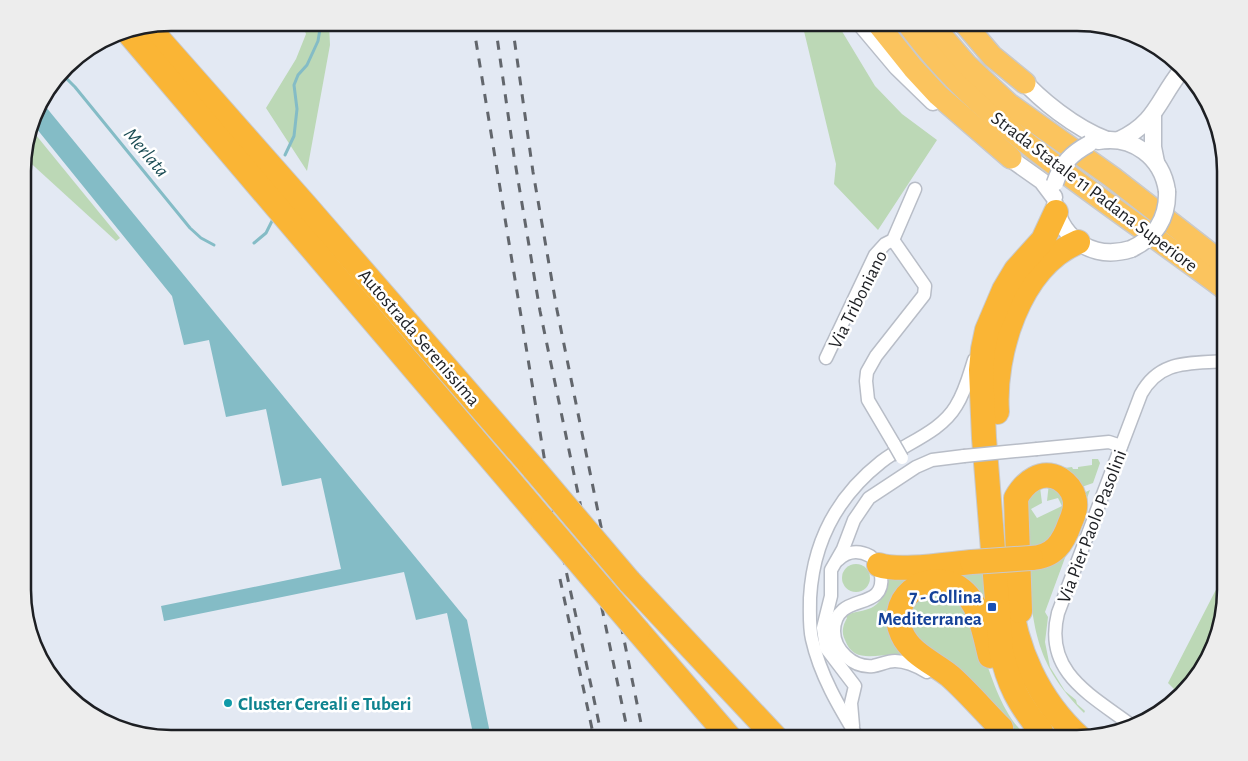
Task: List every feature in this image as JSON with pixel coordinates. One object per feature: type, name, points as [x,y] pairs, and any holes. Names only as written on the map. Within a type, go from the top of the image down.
[{"type":"highway","points":[[168,31],[243,121],[306,206]]},
{"type":"highway","points":[[884,31],[913,68],[938,95],[1011,158]]},
{"type":"highway","points":[[901,31],[922,58],[955,92],[986,118],[1039,153]]},
{"type":"highway","name":"Strada Statale 11 Padana Superiore","points":[[914,31],[933,56],[960,85],[1039,153],[1216,283]]},
{"type":"highway","name":"Strada Statale 11 Padana Superiore","points":[[938,31],[967,65],[995,92],[1027,118],[1112,177],[1216,258]]},
{"type":"highway","points":[[954,31],[974,58],[998,82],[1112,177]]},
{"type":"highway","points":[[971,31],[992,56],[1025,83]]},
{"type":"highway","points":[[153,32],[306,206]]},
{"type":"highway","points":[[132,37],[723,729]]},
{"type":"highway","points":[[1040,729],[1019,703],[1004,668],[998,630],[981,370],[987,330],[994,309],[1016,270],[1043,240],[1055,197]]},
{"type":"highway","name":"Autostrada Serenissima","points":[[306,206],[629,580],[764,729]]},
{"type":"highway","points":[[1071,729],[1061,720],[1042,694],[1028,667],[1013,617],[1008,574],[997,408],[1000,363],[1008,330],[1028,288],[1055,255],[1078,242]]},
{"type":"highway","points":[[872,559],[890,568],[904,568],[972,562],[1031,558],[1045,556],[1061,544],[1074,512],[1075,502],[1072,490],[1063,481],[1054,476],[1047,475],[1035,478],[1023,488],[1016,498],[1020,596],[1019,640]]},
{"type":"highway","points":[[1004,729],[950,677],[910,647],[902,634],[899,621],[901,607],[907,596],[920,585],[935,580],[944,581],[960,589],[968,596],[977,612],[993,666],[1001,685],[1018,709],[1039,729]]},
{"type":"street","points":[[867,31],[897,67],[923,94],[977,136],[1042,181],[1055,197],[1064,229],[1087,248],[1117,253],[1131,249],[1148,239],[1159,226],[1166,209],[1167,191],[1163,175],[1156,162],[1153,147],[1154,114]]},
{"type":"street","points":[[978,31],[1025,83],[1072,122],[1090,134],[1139,147],[1156,162]]},
{"type":"street","points":[[1055,197],[1059,172],[1067,159],[1079,149],[1089,144],[1113,140],[1138,130],[1154,114],[1166,90],[1178,75]]},
{"type":"street","name":"Via Triboniano","points":[[826,358],[875,255],[885,244],[893,240],[915,189]]},
{"type":"street","points":[[893,240],[926,286],[924,295],[876,356],[866,381],[868,400],[910,470]]},
{"type":"street","points":[[853,729],[828,686],[812,640],[809,622],[811,591],[818,552],[834,513],[856,484],[884,460],[949,416],[956,406],[968,379],[979,342],[994,309]]},
{"type":"street","name":"Via Pier Paolo Pasolini","points":[[1127,720],[1079,686],[1070,677],[1063,666],[1055,639],[1058,613],[1147,382],[1156,373],[1167,367],[1178,364],[1216,362]]},
{"type":"street","points":[[854,520],[852,525],[855,538],[872,559],[882,579],[877,593],[866,602],[859,603],[850,603],[836,594],[830,578],[835,562],[841,554],[854,520],[869,498],[910,470],[932,460],[964,456],[1109,442],[1121,446]]},
{"type":"street","points":[[835,562],[848,553],[857,552],[872,559]]},
{"type":"street","points":[[832,587],[830,602],[822,628],[824,641],[830,655],[856,686],[851,703],[851,717],[855,729]]},
{"type":"street","points":[[859,603],[843,610],[836,619],[834,626],[835,640],[844,654],[857,664],[866,666],[894,661],[917,666],[932,675],[1003,729]]},
{"type":"green space","points":[[305,31],[329,31],[330,45],[307,171],[266,108],[296,59],[306,34]]},
{"type":"green space","points":[[804,31],[842,31],[875,86],[902,114],[937,140],[878,230],[834,184],[836,164]]},
{"type":"green space","points":[[36,135],[120,238],[116,241],[31,164]]},
{"type":"green space","points":[[1092,459],[1098,459],[1100,463],[1093,483],[1076,489],[1057,469],[1072,467],[1073,469],[1078,469],[1078,467],[1092,465]]},
{"type":"green space","points":[[1049,483],[1066,492],[1056,542],[1031,555],[1021,499],[1040,487],[1042,503],[1031,509],[1037,518],[1062,506],[1058,498],[1047,501]]},
{"type":"green space","points":[[1090,490],[1045,612],[1048,617],[1045,642],[1050,667],[1065,691],[1076,700],[1077,704],[1085,711],[1084,713],[1068,695],[1055,678],[1046,662],[1035,627],[1027,564],[1038,563],[1079,495]]},
{"type":"green space","points":[[856,564],[866,568],[870,578],[866,588],[856,592],[846,588],[842,578],[846,568]]},
{"type":"green space","points":[[986,567],[991,634],[982,609],[917,580],[904,656],[863,656],[850,648],[845,640],[843,631],[846,616],[876,605],[886,590],[890,572]]},
{"type":"green space","points":[[926,589],[961,599],[1000,698],[1012,720],[1020,729],[1009,728],[917,646],[907,610]]},
{"type":"green space","points":[[1216,590],[1214,617],[1206,644],[1198,660],[1175,690],[1168,683]]},
{"type":"water","points":[[47,108],[467,620],[489,730],[472,730],[447,613],[416,620],[404,572],[164,621],[161,606],[341,569],[321,478],[282,486],[266,409],[226,417],[209,340],[184,345],[172,296],[38,130]]},
{"type":"waterway","name":"Merlata","points":[[285,155],[294,136],[297,109],[294,85],[298,75],[307,65],[318,41],[320,31]]},
{"type":"waterway","name":"Merlata","points":[[66,78],[190,228],[201,238],[214,245]]},
{"type":"waterway","name":"Merlata","points":[[254,243],[266,233],[272,221]]},
{"type":"railway","points":[[474,31],[549,487],[600,730]]},
{"type":"railway","points":[[496,31],[514,156],[540,311],[627,730]]},
{"type":"railway","points":[[513,31],[533,172],[557,310],[642,729]]},
{"type":"railway","points":[[560,579],[592,730]]},
{"type":"place","name":"7 - Collina Mediterranea","points":[[992,607]]},
{"type":"place","name":"Cluster Cereali e Tuberi","points":[[228,703]]}]
